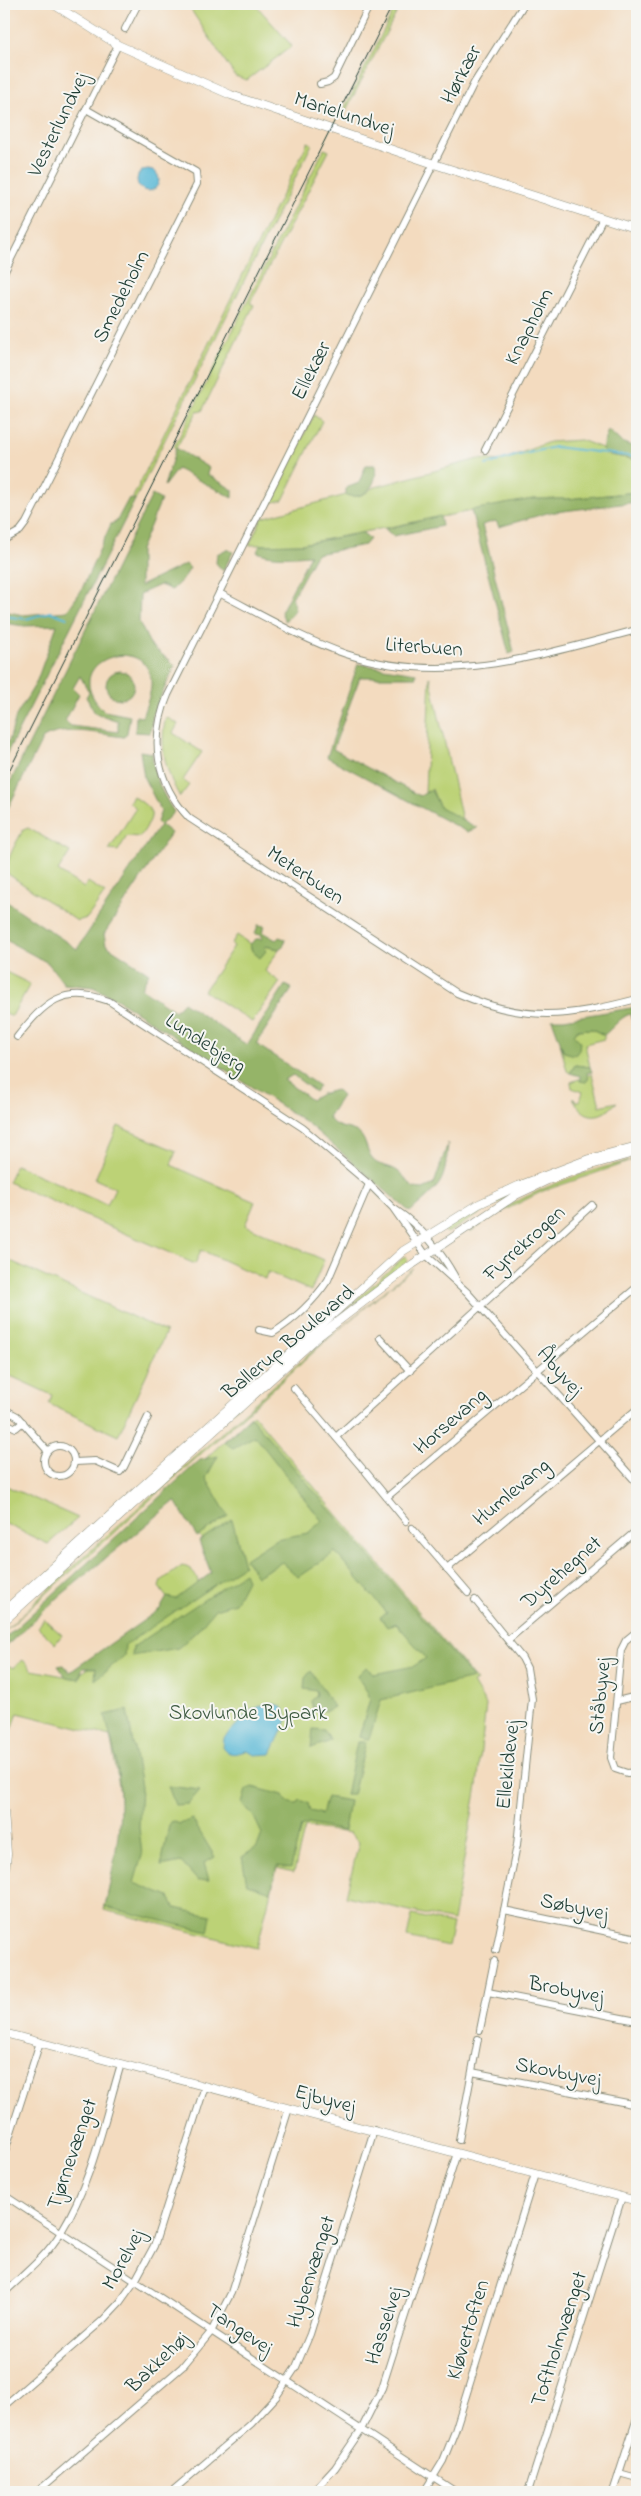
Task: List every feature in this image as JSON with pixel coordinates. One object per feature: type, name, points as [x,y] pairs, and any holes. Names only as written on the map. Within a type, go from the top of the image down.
[{"type":"street","name":"Marielundvej","points":[[53,4],[118,45],[231,95],[434,164],[637,229]]},
{"type":"street","points":[[125,29],[138,4]]},
{"type":"street","points":[[320,84],[334,78],[370,4]]},
{"type":"street","name":"Hørkær","points":[[434,164],[474,83],[524,4]]},
{"type":"street","name":"Vesterlundvej","points":[[4,273],[118,45]]},
{"type":"street","name":"Smedeholm","points":[[4,540],[20,531],[26,523],[197,184],[196,172],[86,108]]},
{"type":"street","name":"Ellekær","points":[[218,593],[434,164]]},
{"type":"street","name":"Knapholm","points":[[486,450],[603,218]]},
{"type":"street","name":"Literbuen","points":[[218,593],[323,645],[375,662],[405,667],[435,669],[472,668],[504,663],[637,630]]},
{"type":"street","name":"Meterbuen","points":[[218,593],[168,695],[158,726],[156,743],[160,771],[172,798],[189,818],[427,976],[479,1003],[506,1011],[562,1015],[586,1012],[637,999]]},
{"type":"street","name":"Lundebjerg","points":[[17,1037],[39,1010],[62,996],[91,994],[109,1000],[303,1128],[369,1184],[393,1208],[427,1235],[436,1247]]},
{"type":"street","name":"Ballerup Boulevard","points":[[4,1611],[281,1362],[365,1283],[416,1242],[480,1204],[518,1186],[589,1159],[637,1146]]},
{"type":"street","name":"Ballerup Boulevard","points":[[4,1621],[320,1335],[436,1247],[516,1195],[548,1180],[637,1152]]},
{"type":"street","points":[[259,1330],[273,1333],[319,1293],[328,1280],[369,1184]]},
{"type":"street","name":"Fyrrekrogen","points":[[336,1437],[592,1205]]},
{"type":"street","name":"Lundebjerg","points":[[393,1208],[426,1255]]},
{"type":"street","name":"Åbyvej","points":[[436,1247],[458,1282]]},
{"type":"street","name":"Åbyvej","points":[[426,1255],[458,1282],[598,1442],[637,1483]]},
{"type":"street","name":"Horsevang","points":[[387,1497],[637,1286]]},
{"type":"street","points":[[380,1338],[410,1370]]},
{"type":"street","points":[[294,1388],[406,1521]]},
{"type":"street","points":[[4,1409],[17,1416],[46,1449]]},
{"type":"street","name":"Humlevang","points":[[447,1569],[637,1409]]},
{"type":"street","points":[[75,1462],[95,1461],[120,1472],[148,1417]]},
{"type":"street","points":[[4,1422],[16,1428],[23,1422]]},
{"type":"street","points":[[57,1446],[64,1448],[73,1456],[75,1462],[72,1471],[66,1475],[54,1474],[45,1466],[43,1460],[46,1449],[57,1446]]},
{"type":"street","points":[[412,1528],[468,1594]]},
{"type":"street","name":"Dyrehegnet","points":[[508,1640],[637,1530]]},
{"type":"street","name":"Ellekildevej","points":[[474,1600],[508,1640],[527,1668],[532,1699],[517,1845],[496,1950]]},
{"type":"street","name":"Ståbyvej","points":[[637,1631],[626,1640],[621,1650],[611,1758],[615,1769],[627,1774],[637,1772]]},
{"type":"street","points":[[617,1701],[637,1696]]},
{"type":"street","points":[[4,1811],[7,1854],[4,1882]]},
{"type":"street","name":"Søbyvej","points":[[504,1910],[637,1938]]},
{"type":"street","points":[[480,2030],[494,1961]]},
{"type":"street","name":"Brobyvej","points":[[488,1992],[637,2021]]},
{"type":"street","name":"Ejbyvej","points":[[4,2033],[637,2201]]},
{"type":"street","points":[[458,2140],[478,2039]]},
{"type":"street","points":[[4,2154],[40,2042]]},
{"type":"street","name":"Tjørnevænget","points":[[4,2293],[32,2268],[61,2233],[78,2201],[121,2064]]},
{"type":"street","name":"Skovbyvej","points":[[472,2072],[637,2105]]},
{"type":"street","name":"Morelvej","points":[[4,2406],[103,2320],[120,2302],[135,2281],[154,2246],[205,2086]]},
{"type":"street","name":"Bakkehøj","points":[[37,2492],[182,2367],[211,2332],[232,2293],[289,2108]]},
{"type":"street","name":"Hybenvænget","points":[[171,2492],[251,2424],[287,2382],[310,2334],[374,2130]]},
{"type":"street","name":"Hasselvej","points":[[313,2492],[335,2468],[362,2430],[382,2388],[457,2153]]},
{"type":"street","name":"Kløvertoften","points":[[424,2492],[433,2478],[455,2431],[535,2174]]},
{"type":"street","name":"Tangevej","points":[[4,2195],[456,2492]]},
{"type":"street","name":"Toftholmvænget","points":[[528,2492],[622,2196]]},
{"type":"street","points":[[613,2492],[637,2418]]},
{"type":"street","points":[[619,2472],[637,2478]]},
{"type":"green space","points":[[187,4],[255,4],[292,46],[247,80],[235,76]]},
{"type":"green space","points":[[397,4],[401,4],[342,118],[340,117]]},
{"type":"green space","points":[[308,142],[312,144],[135,500],[133,497]]},
{"type":"green space","points":[[324,149],[329,151],[250,303],[254,305],[202,411],[197,412],[176,448],[174,447]]},
{"type":"green space","points":[[314,415],[322,421],[283,500],[269,503]]},
{"type":"green space","points":[[608,430],[621,442],[637,448],[637,460],[605,454],[602,448]]},
{"type":"green space","points":[[581,440],[602,448],[606,454],[637,460],[637,492],[568,499],[533,499],[302,544],[249,545],[262,518],[346,495],[360,495],[372,488],[478,459],[500,461],[549,442]]},
{"type":"green space","points":[[176,448],[209,468],[207,474],[233,490],[233,498],[177,469],[164,486]]},
{"type":"green space","points":[[366,465],[375,465],[375,478],[370,489],[360,495],[346,495],[346,488],[359,483]]},
{"type":"green space","points":[[637,492],[637,502],[547,513],[499,527],[496,521],[482,525],[514,652],[509,654],[471,510],[533,499],[568,499]]},
{"type":"green space","points":[[152,495],[161,500],[140,550],[140,586],[186,564],[190,568],[184,578],[172,590],[160,585],[140,594],[139,622],[151,646],[175,665],[153,714],[150,733],[135,732],[136,716],[142,717],[149,699],[151,687],[148,669],[138,659],[124,655],[109,658],[97,665],[90,677],[91,693],[104,711],[130,716],[127,733],[124,737],[72,731],[52,734],[43,738],[4,816],[4,795]],"holes":[[[80,676],[89,692],[86,697],[95,713],[118,721],[118,732],[71,726],[65,721],[79,694],[73,688]]]},
{"type":"green space","points":[[129,498],[135,500],[4,759],[4,749],[10,738],[16,716],[36,683],[57,625],[24,626],[4,623],[4,611],[23,615],[67,611],[81,591],[111,524],[116,522]]},
{"type":"green space","points":[[440,516],[442,526],[393,536],[385,529]]},
{"type":"green space","points":[[363,533],[370,539],[365,545],[316,554],[292,598],[295,610],[285,621],[281,612],[310,555],[270,556],[257,552],[260,545],[302,544]]},
{"type":"green space","points":[[227,549],[233,552],[223,571],[216,563],[217,554]]},
{"type":"green space","points":[[358,664],[416,673],[416,677],[360,677],[333,749],[420,796],[431,790],[440,807],[477,828],[467,832],[327,757]]},
{"type":"green space","points":[[120,671],[130,675],[134,685],[130,695],[120,699],[110,695],[106,685],[110,675]]},
{"type":"green space","points":[[430,677],[462,820],[439,807],[432,789],[425,793]]},
{"type":"green space","points":[[166,717],[178,724],[173,733],[202,752],[183,780],[189,785],[180,797],[170,778],[163,748]]},
{"type":"green space","points":[[140,751],[152,753],[154,769],[159,784],[174,812],[161,825],[171,833],[104,934],[106,945],[149,973],[141,988],[175,1011],[183,1002],[247,1045],[285,985],[292,989],[256,1044],[319,1086],[315,1092],[293,1075],[284,1080],[311,1100],[321,1094],[336,1090],[342,1096],[328,1117],[331,1121],[359,1133],[373,1160],[397,1171],[413,1188],[423,1189],[434,1184],[448,1143],[445,1168],[440,1183],[410,1212],[307,1123],[118,1000],[93,987],[64,984],[48,963],[4,939],[4,900],[77,949],[160,825],[157,822],[161,811],[144,778]]},
{"type":"green space","points":[[133,796],[150,810],[151,818],[149,823],[140,837],[127,836],[118,851],[109,850],[136,808],[129,802]]},
{"type":"green space","points":[[28,828],[70,852],[58,871],[84,888],[88,882],[105,893],[87,918],[77,921],[8,874],[8,863],[12,852],[23,830]]},
{"type":"green space","points":[[258,925],[265,926],[262,932],[276,940],[279,937],[285,939],[284,945],[279,949],[265,946],[266,951],[260,958],[252,951],[250,944],[256,939],[262,939],[262,935],[255,934]]},
{"type":"green space","points":[[237,935],[250,944],[252,951],[264,946],[279,949],[265,971],[280,982],[252,1022],[204,991],[234,946],[231,944]]},
{"type":"green space","points":[[4,971],[30,984],[12,1016],[4,1012]]},
{"type":"green space","points":[[637,1007],[637,1021],[632,1020],[630,1014],[604,1035],[592,1029],[577,1030],[574,1035],[580,1041],[579,1050],[575,1055],[564,1052],[552,1019],[564,1019]]},
{"type":"green space","points":[[592,1029],[604,1035],[604,1039],[585,1044],[590,1067],[575,1065],[570,1073],[567,1071],[560,1043],[564,1052],[577,1030]]},
{"type":"green space","points":[[575,1065],[590,1067],[592,1072],[587,1073],[589,1078],[586,1082],[580,1081],[580,1076],[570,1073]]},
{"type":"green space","points":[[592,1074],[600,1106],[617,1102],[599,1115],[587,1114],[577,1105],[573,1097],[576,1101],[580,1101],[583,1092],[572,1088],[571,1082]]},
{"type":"green space","points":[[118,1126],[176,1151],[171,1165],[255,1202],[245,1225],[324,1260],[311,1291],[268,1272],[265,1279],[201,1250],[195,1264],[8,1182],[16,1165],[107,1205],[115,1188],[95,1179]]},
{"type":"green space","points":[[637,1159],[543,1191],[499,1213],[470,1232],[508,1206],[549,1186],[615,1164]]},
{"type":"green space","points":[[534,1182],[447,1233],[443,1229],[476,1210]]},
{"type":"green space","points":[[405,1256],[408,1261],[318,1334],[4,1619],[5,1614]]},
{"type":"green space","points":[[4,1258],[166,1332],[118,1436],[49,1404],[52,1395],[4,1373]]},
{"type":"green space","points":[[413,1268],[339,1329],[4,1632],[59,1579],[317,1347]]},
{"type":"green space","name":"Skovlunde Bypark","points":[[253,1414],[477,1681],[473,1683],[486,1705],[477,1786],[453,1921],[346,1896],[359,1842],[350,1833],[305,1827],[294,1872],[277,1868],[257,1948],[104,1910],[117,1852],[121,1816],[119,1786],[110,1736],[18,1713],[7,1743],[4,1737],[4,1663],[13,1668],[23,1660],[32,1670],[74,1678],[225,1576],[171,1491]]},
{"type":"green space","points":[[251,1417],[473,1678],[381,1700],[369,1739],[359,1737],[370,1699],[357,1676],[366,1667],[374,1674],[414,1666],[426,1658],[396,1623],[387,1627],[380,1617],[387,1613],[335,1552],[298,1577],[282,1562],[257,1576],[245,1559],[276,1539],[308,1533],[322,1521],[255,1436],[233,1448],[224,1442]]},
{"type":"green space","points":[[218,1456],[206,1478],[228,1516],[197,1537],[175,1501],[60,1596],[4,1648],[4,1639],[200,1460]]},
{"type":"green space","points":[[4,1485],[78,1518],[48,1544],[4,1523]]},
{"type":"green space","points":[[232,1519],[244,1565],[125,1645],[124,1656],[95,1680],[96,1668],[83,1668],[79,1679],[66,1677],[58,1666],[64,1665],[70,1672],[160,1609],[167,1597],[176,1599],[211,1573],[199,1541]]},
{"type":"green space","points":[[182,1566],[193,1572],[198,1584],[178,1601],[167,1598],[159,1587],[161,1581]]},
{"type":"green space","points":[[244,1573],[247,1580],[235,1603],[215,1609],[197,1631],[178,1648],[132,1656],[133,1647]]},
{"type":"green space","points":[[44,1619],[62,1635],[55,1644],[38,1627]]},
{"type":"green space","points":[[311,1671],[334,1707],[326,1711],[313,1709],[311,1701],[317,1695],[316,1691],[304,1689],[305,1678]]},
{"type":"green space","points":[[127,1710],[141,1787],[139,1827],[142,1855],[134,1883],[169,1897],[175,1908],[211,1916],[208,1932],[105,1907],[117,1844],[120,1796],[117,1764],[105,1715]]},
{"type":"green space","points":[[313,1729],[324,1730],[331,1741],[311,1748]]},
{"type":"green space","points":[[357,1742],[366,1742],[353,1795],[346,1795]]},
{"type":"green space","points":[[168,1786],[200,1790],[188,1804],[175,1805]]},
{"type":"green space","points":[[252,1787],[283,1795],[292,1804],[297,1804],[300,1800],[308,1803],[310,1811],[322,1814],[327,1797],[349,1801],[344,1831],[308,1824],[301,1827],[291,1868],[277,1866],[271,1892],[247,1884],[242,1857],[257,1847],[262,1834],[254,1817],[242,1804],[246,1790]]},
{"type":"green space","points":[[192,1819],[215,1857],[204,1863],[209,1880],[198,1881],[181,1862],[161,1866],[169,1825],[172,1821],[180,1824]]},
{"type":"green space","points":[[412,1915],[453,1924],[448,1946],[407,1937]]},
{"type":"water","points":[[148,169],[156,172],[159,180],[156,188],[148,191],[140,188],[137,180],[140,172]]},
{"type":"water","points":[[267,1703],[279,1705],[285,1710],[287,1720],[271,1754],[255,1755],[247,1751],[234,1754],[226,1751],[223,1748],[224,1738],[250,1711]]},
{"type":"waterway","points":[[486,465],[555,447],[637,457]]},
{"type":"waterway","points":[[4,616],[26,619],[51,612],[67,618]]},
{"type":"tram line","points":[[4,781],[393,4]]}]
